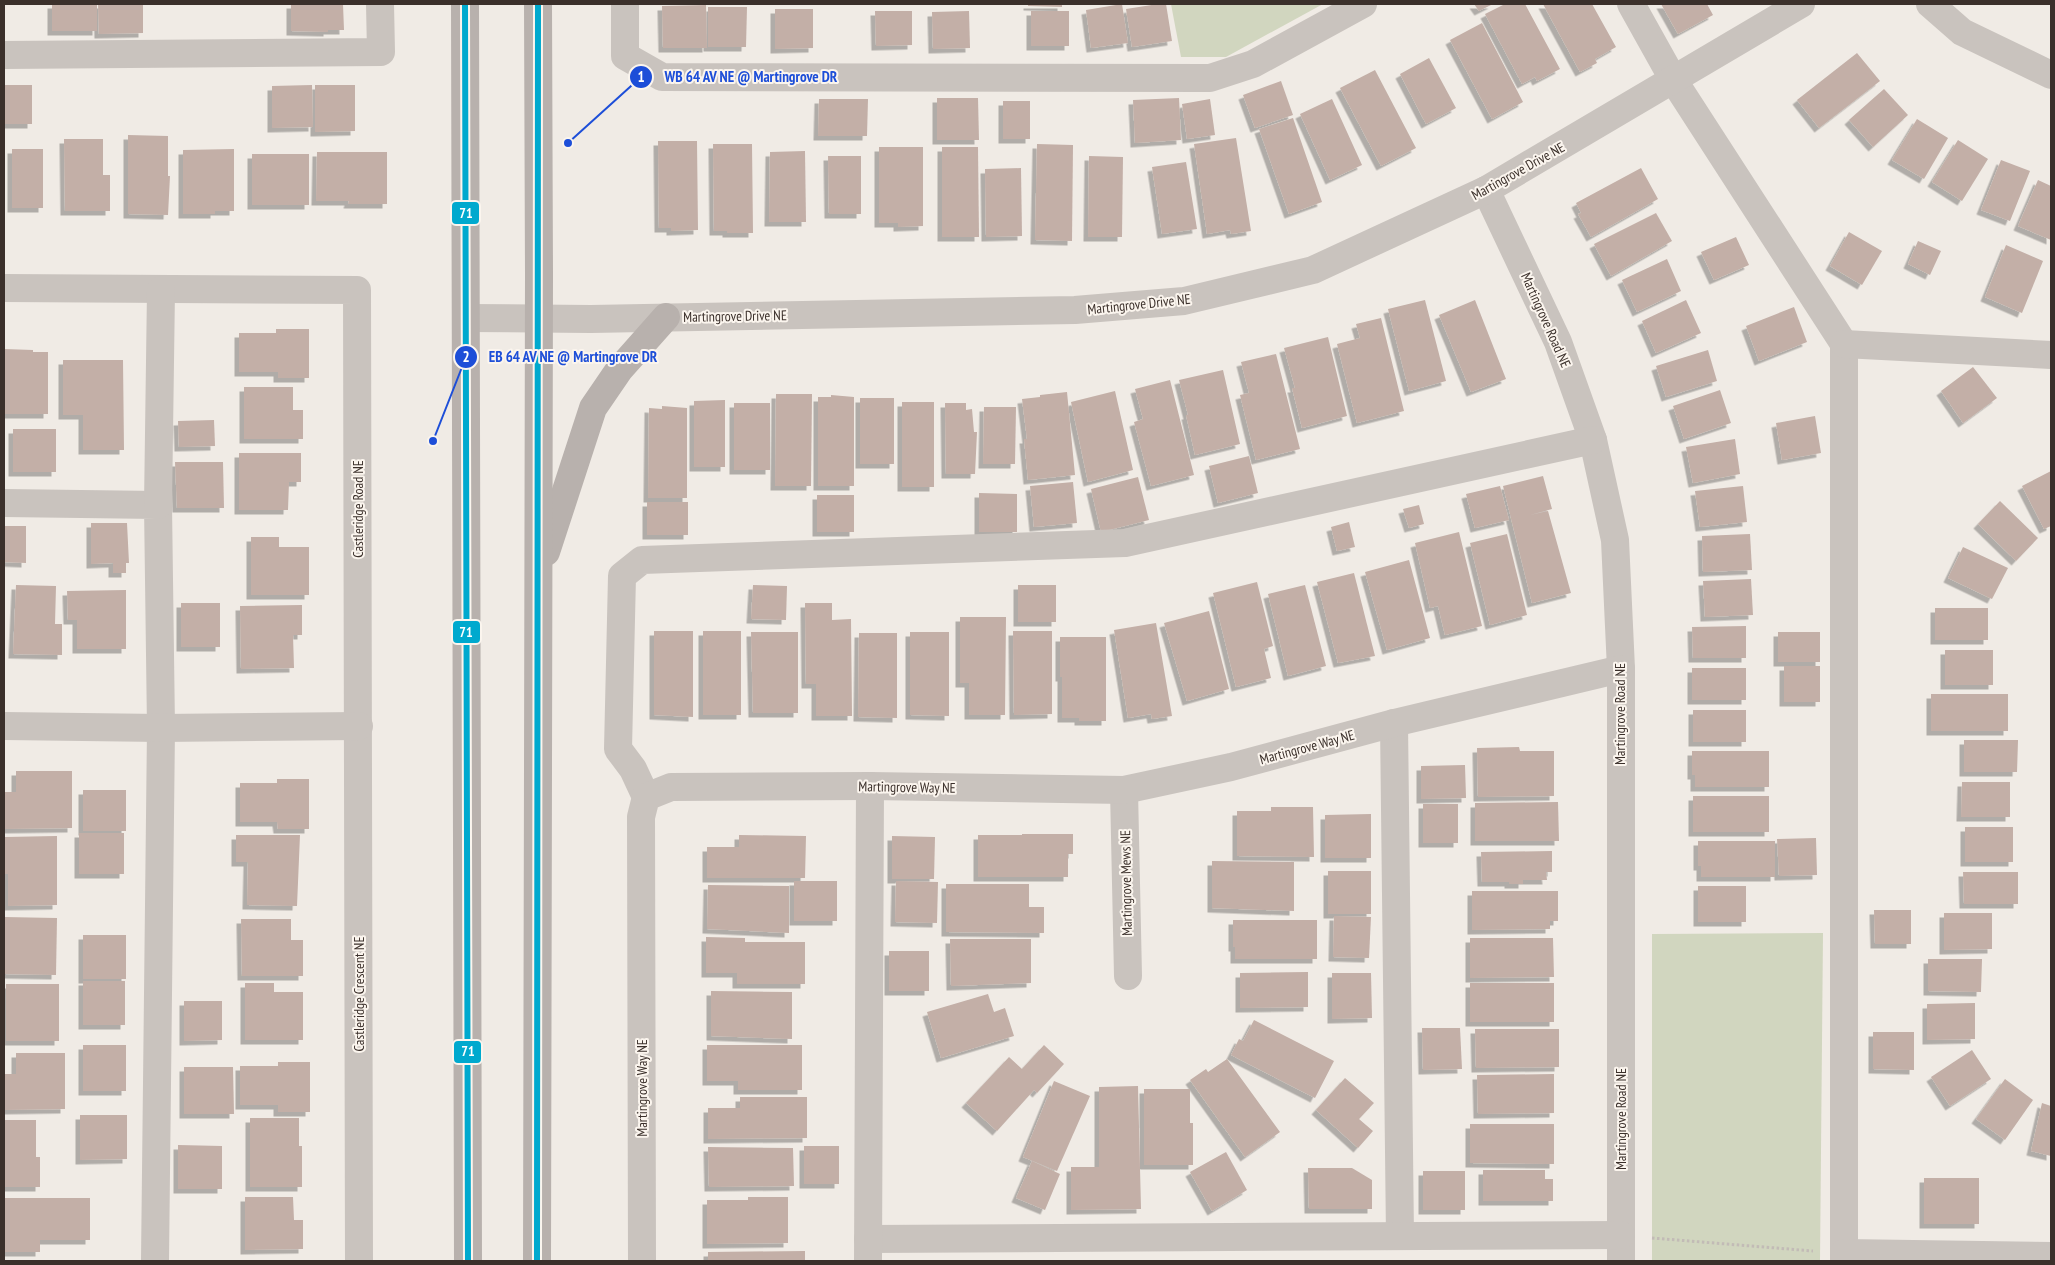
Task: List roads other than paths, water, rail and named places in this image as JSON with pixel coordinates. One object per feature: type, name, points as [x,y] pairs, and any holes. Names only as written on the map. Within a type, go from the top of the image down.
[{"type":"main road","points":[[465,4],[468,1261]]},
{"type":"main road","points":[[538,4],[538,1261]]},
{"type":"main road","points":[[538,577],[593,408],[619,370],[666,318]]},
{"type":"street","points":[[4,56],[381,52],[380,4]]},
{"type":"street","points":[[624,4],[625,56],[662,77],[1210,78],[1253,64],[1363,4]]},
{"type":"street","points":[[1631,4],[1674,81],[1844,344],[1844,1257],[2051,1256]]},
{"type":"street","name":"Martingrove Drive NE","points":[[466,318],[666,318],[1075,310],[1184,301],[1313,270],[1486,190],[1674,81],[1801,4]]},
{"type":"street","points":[[1930,4],[1962,32],[2051,75]]},
{"type":"street","name":"Martingrove Road NE","points":[[1486,190],[1558,342],[1592,440],[1615,540],[1621,669],[1621,1248]]},
{"type":"street","name":"Castleridge Road NE","points":[[4,288],[358,290],[359,726]]},
{"type":"street","points":[[156,1261],[161,728],[158,505],[161,290]]},
{"type":"street","points":[[1844,344],[2051,355]]},
{"type":"street","points":[[646,797],[633,769],[618,749],[622,576],[642,560],[1125,543],[1592,440]]},
{"type":"street","points":[[4,503],[158,505]]},
{"type":"street","name":"Martingrove Way NE","points":[[642,1261],[641,817],[646,797],[671,788],[870,786],[1124,790],[1232,767],[1394,723],[1621,669]]},
{"type":"street","points":[[1394,723],[1400,1236]]},
{"type":"street","points":[[4,726],[161,728],[359,726]]},
{"type":"street","name":"Castleridge Crescent NE","points":[[359,726],[359,1261]]},
{"type":"street","points":[[870,786],[868,1250],[1400,1236],[1621,1248]]},
{"type":"street","name":"Martingrove Mews NE","points":[[1124,790],[1128,976]]},
{"type":"place","name":"WB 64 AV NE @ Martingrove DR","points":[[568,143]]},
{"type":"place","name":"EB 64 AV NE @ Martingrove DR","points":[[433,441]]}]
